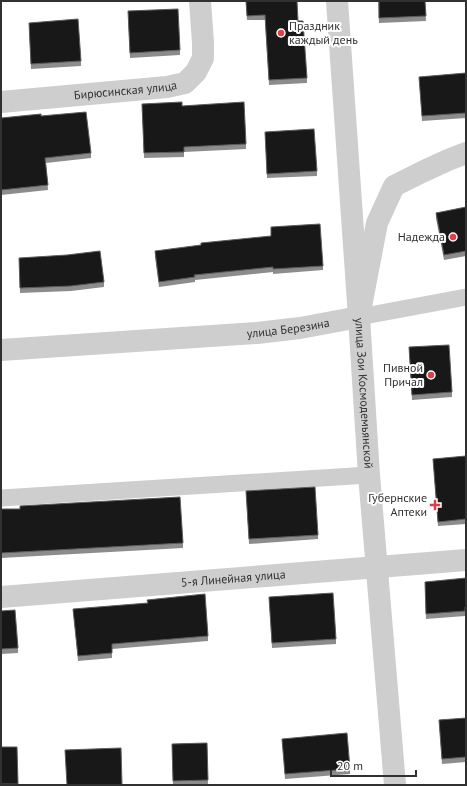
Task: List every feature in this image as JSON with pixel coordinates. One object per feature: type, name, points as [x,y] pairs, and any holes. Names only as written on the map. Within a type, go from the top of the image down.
[{"type":"street","name":"Бирюсинская улица","points":[[1,102],[167,87],[185,83],[196,72],[203,58],[200,1]]},
{"type":"street","name":"улица Зои Космодемьянской","points":[[337,1],[359,317],[368,475],[395,785]]},
{"type":"street","points":[[359,317],[377,222],[394,186],[466,153]]},
{"type":"street","name":"улица Березина","points":[[1,350],[257,333],[300,328],[359,317]]},
{"type":"street","name":"5-я Линейная улица","points":[[1,597],[466,560]]},
{"type":"lane","points":[[359,317],[466,297]]},
{"type":"lane","points":[[1,498],[368,475]]},
{"type":"building","points":[[246,1],[297,1],[298,21],[303,21],[307,78],[269,80],[265,15],[247,16]]},
{"type":"building","points":[[379,1],[425,1],[426,16],[379,18]]},
{"type":"building","points":[[178,9],[180,50],[130,53],[128,11]]},
{"type":"building","points":[[78,19],[81,61],[31,64],[29,23]]},
{"type":"building","points":[[466,73],[466,113],[422,116],[419,77]]},
{"type":"building","points":[[182,102],[182,106],[244,102],[246,144],[184,147],[184,152],[144,153],[142,104]]},
{"type":"building","points":[[86,112],[91,153],[45,158],[48,185],[1,190],[1,118]]},
{"type":"building","points":[[314,129],[317,171],[267,174],[265,132]]},
{"type":"building","name":"Надежда","points":[[466,207],[466,251],[444,255],[436,213]]},
{"type":"building","points":[[320,224],[323,266],[273,269],[273,267],[194,275],[195,277],[159,282],[155,251],[201,245],[201,243],[271,236],[271,227]]},
{"type":"building","points":[[100,251],[104,282],[71,286],[20,288],[19,258]]},
{"type":"building","name":"Пивной Причал","points":[[449,345],[452,392],[412,395],[409,347]]},
{"type":"building","points":[[466,456],[466,519],[438,522],[433,459]]},
{"type":"building","points":[[315,487],[318,535],[249,539],[246,491]]},
{"type":"building","points":[[180,497],[183,543],[1,553],[1,509],[20,509],[20,506]]},
{"type":"building","points":[[466,578],[465,611],[426,614],[425,582]]},
{"type":"building","points":[[333,593],[336,639],[272,643],[269,597]]},
{"type":"building","points":[[205,594],[208,636],[112,644],[112,653],[78,656],[73,609],[148,603],[147,600]]},
{"type":"building","points":[[15,610],[18,648],[1,649],[1,611]]},
{"type":"building","points":[[466,718],[466,757],[442,759],[439,720]]},
{"type":"building","points":[[347,733],[350,769],[285,774],[282,739]]},
{"type":"building","points":[[207,743],[208,780],[173,781],[172,744]]},
{"type":"building","points":[[1,747],[17,747],[18,784],[1,784]]},
{"type":"building","points":[[121,748],[122,785],[67,785],[65,750]]},
{"type":"place","name":"Праздник каждый день","points":[[281,33]]},
{"type":"place","name":"Надежда","points":[[453,237]]},
{"type":"place","name":"Пивной Причал","points":[[431,375]]},
{"type":"place","name":"Губернские Аптеки","points":[[435,505]]}]
